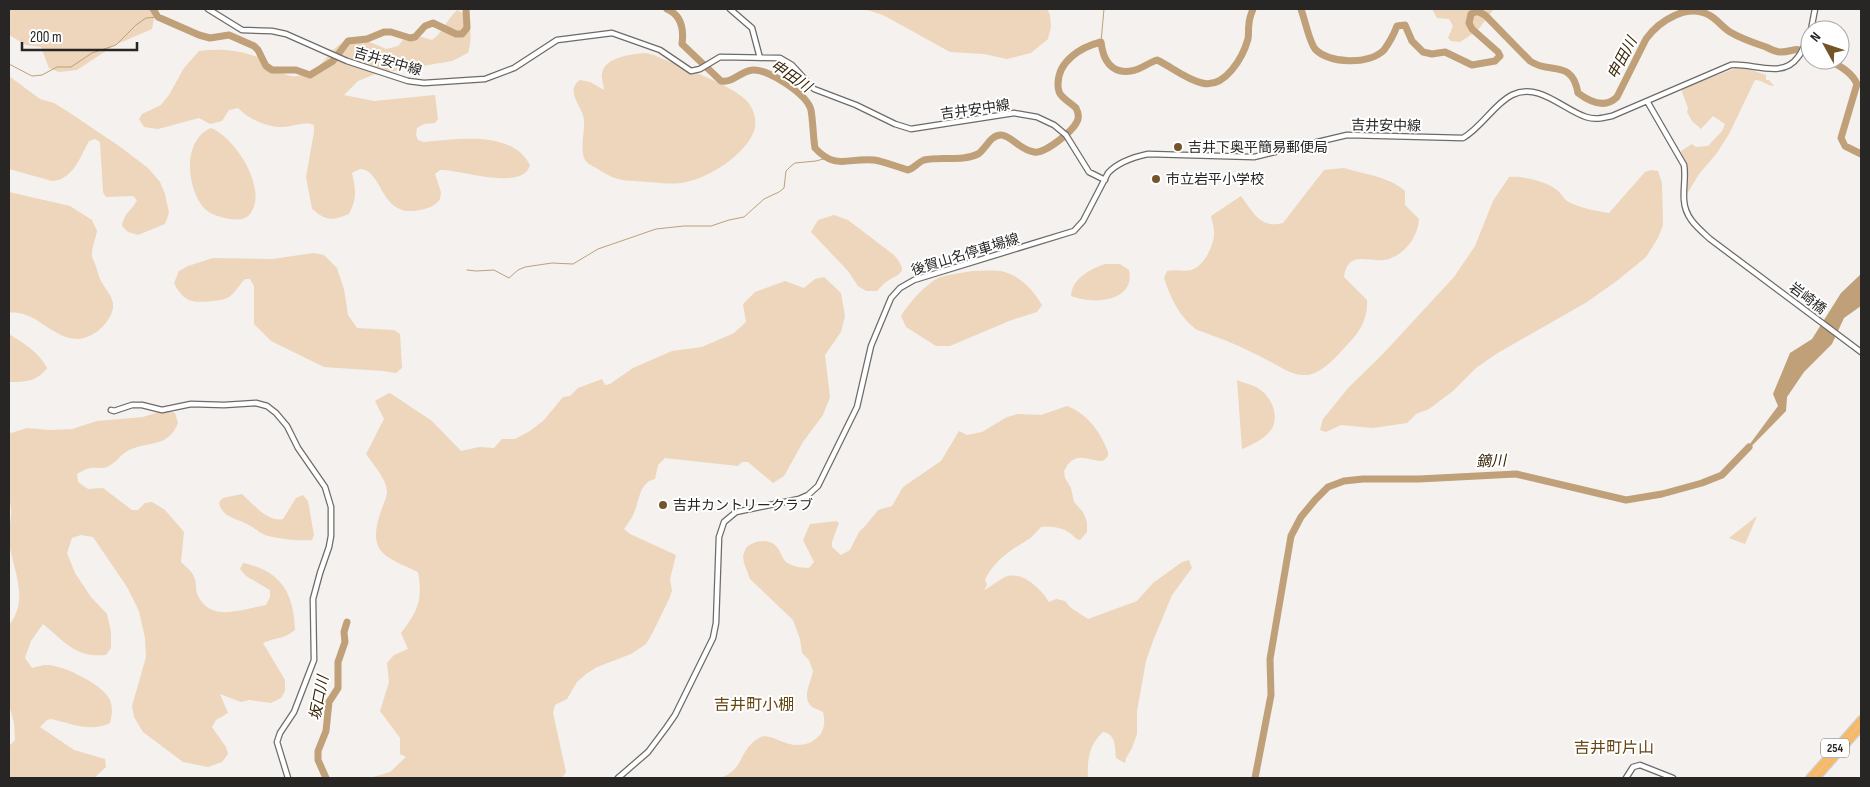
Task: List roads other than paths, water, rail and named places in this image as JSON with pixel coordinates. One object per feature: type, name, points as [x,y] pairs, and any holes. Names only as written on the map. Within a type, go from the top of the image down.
[{"type":"highway","name":"254","points":[[1809,778],[1861,719]]},
{"type":"highway","name":"254","points":[[1817,778],[1861,728]]},
{"type":"main road","name":"吉井安中線","points":[[208,9],[242,30],[272,31],[286,34],[346,62],[408,81],[424,83],[485,79],[514,68],[557,40],[612,33],[660,50],[686,70],[696,71],[720,57],[780,58],[786,60],[814,89],[904,127],[925,128],[990,116],[1014,114],[1037,117],[1061,130],[1071,142],[1089,172],[1105,180],[1108,173],[1115,166],[1148,154],[1254,157],[1347,135],[1462,138],[1473,132],[1511,96],[1524,92],[1537,92],[1585,117],[1599,119],[1612,116],[1647,101]]},
{"type":"main road","points":[[730,9],[752,28],[760,58]]},
{"type":"main road","points":[[1647,101],[1731,65],[1741,64],[1777,70],[1788,66],[1797,60],[1800,55]]},
{"type":"main road","name":"岩崎橋","points":[[1647,101],[1684,164],[1686,175],[1684,200],[1691,221],[1710,239],[1861,352]]},
{"type":"main road","name":"後賀山名停車場線","points":[[618,778],[648,752],[675,715],[713,638],[716,623],[719,537],[724,522],[736,512],[799,498],[808,495],[818,486],[857,407],[871,346],[891,298],[900,288],[914,280],[1074,231],[1083,221],[1105,180]]},
{"type":"main road","points":[[111,410],[114,411],[132,405],[142,405],[162,410],[191,404],[224,406],[256,403],[267,406],[288,426],[298,448],[325,487],[331,508],[331,536],[313,599],[314,660],[294,712],[280,733],[277,742],[288,778]]},
{"type":"main road","points":[[1626,778],[1633,767],[1640,765],[1673,778]]},
{"type":"waterway","name":"申田川","points":[[153,9],[158,17],[199,35],[210,38],[229,35],[254,46],[266,66],[272,70],[296,70],[310,75],[333,61],[348,41],[367,39],[384,32],[391,32],[410,38],[415,37],[425,26],[433,23],[456,34],[462,34],[467,28],[466,9]]},
{"type":"waterway","name":"申田川","points":[[667,9],[676,15],[681,23],[682,44],[721,81],[730,80],[744,72],[753,70],[777,78],[795,90],[811,110],[815,148],[823,155],[843,162],[874,160],[908,170],[924,160],[965,158],[978,154],[994,137],[1001,135],[1034,152],[1039,152],[1052,145],[1076,124],[1078,118],[1076,108],[1059,91],[1059,76],[1062,68],[1072,56],[1093,44],[1101,42],[1106,60],[1113,68],[1118,70],[1134,70],[1157,60],[1196,81],[1210,84],[1218,81],[1232,70],[1246,46],[1249,20],[1253,9]]},
{"type":"waterway","points":[[1101,42],[1104,9]]},
{"type":"waterway","name":"申田川","points":[[1301,9],[1315,49],[1330,58],[1349,61],[1377,55],[1384,50],[1397,26],[1405,25],[1412,41],[1423,52],[1432,54],[1445,52],[1472,65],[1495,61],[1500,56],[1472,29],[1469,23],[1471,14],[1478,12],[1486,16],[1530,61],[1537,65],[1565,71],[1571,75],[1578,93],[1598,103],[1608,103],[1617,97],[1646,39],[1666,20],[1683,13],[1692,11],[1709,15],[1734,34],[1775,51],[1800,50]]},
{"type":"waterway","points":[[9,64],[32,76],[42,75],[57,67],[71,67],[92,53],[116,45],[146,18],[158,17]]},
{"type":"waterway","name":"申田川","points":[[1846,70],[1857,84],[1841,138],[1845,146],[1861,154]]},
{"type":"waterway","points":[[467,270],[494,270],[509,278],[525,267],[552,263],[573,264],[598,249],[656,229],[711,226],[744,217],[764,199],[784,188],[786,171],[795,163],[827,158]]},
{"type":"waterway","name":"鏑川","points":[[1255,778],[1271,695],[1270,659],[1291,536],[1301,517],[1328,487],[1344,481],[1363,479],[1419,479],[1516,474],[1626,500],[1662,494],[1702,483],[1722,475],[1749,447]]},
{"type":"waterway","name":"坂口川","points":[[326,778],[318,760],[318,751],[326,731],[329,702],[338,688],[338,662],[345,642],[344,632],[347,622]]},
{"type":"place","name":"吉井下奥平簡易郵便局","points":[[1178,147]]},
{"type":"place","name":"市立岩平小学校","points":[[1156,179]]},
{"type":"place","name":"吉井カントリークラブ","points":[[663,505]]},
{"type":"district","name":"吉井町小棚","points":[[754,704]]},
{"type":"district","name":"吉井町片山","points":[[1614,747]]}]
